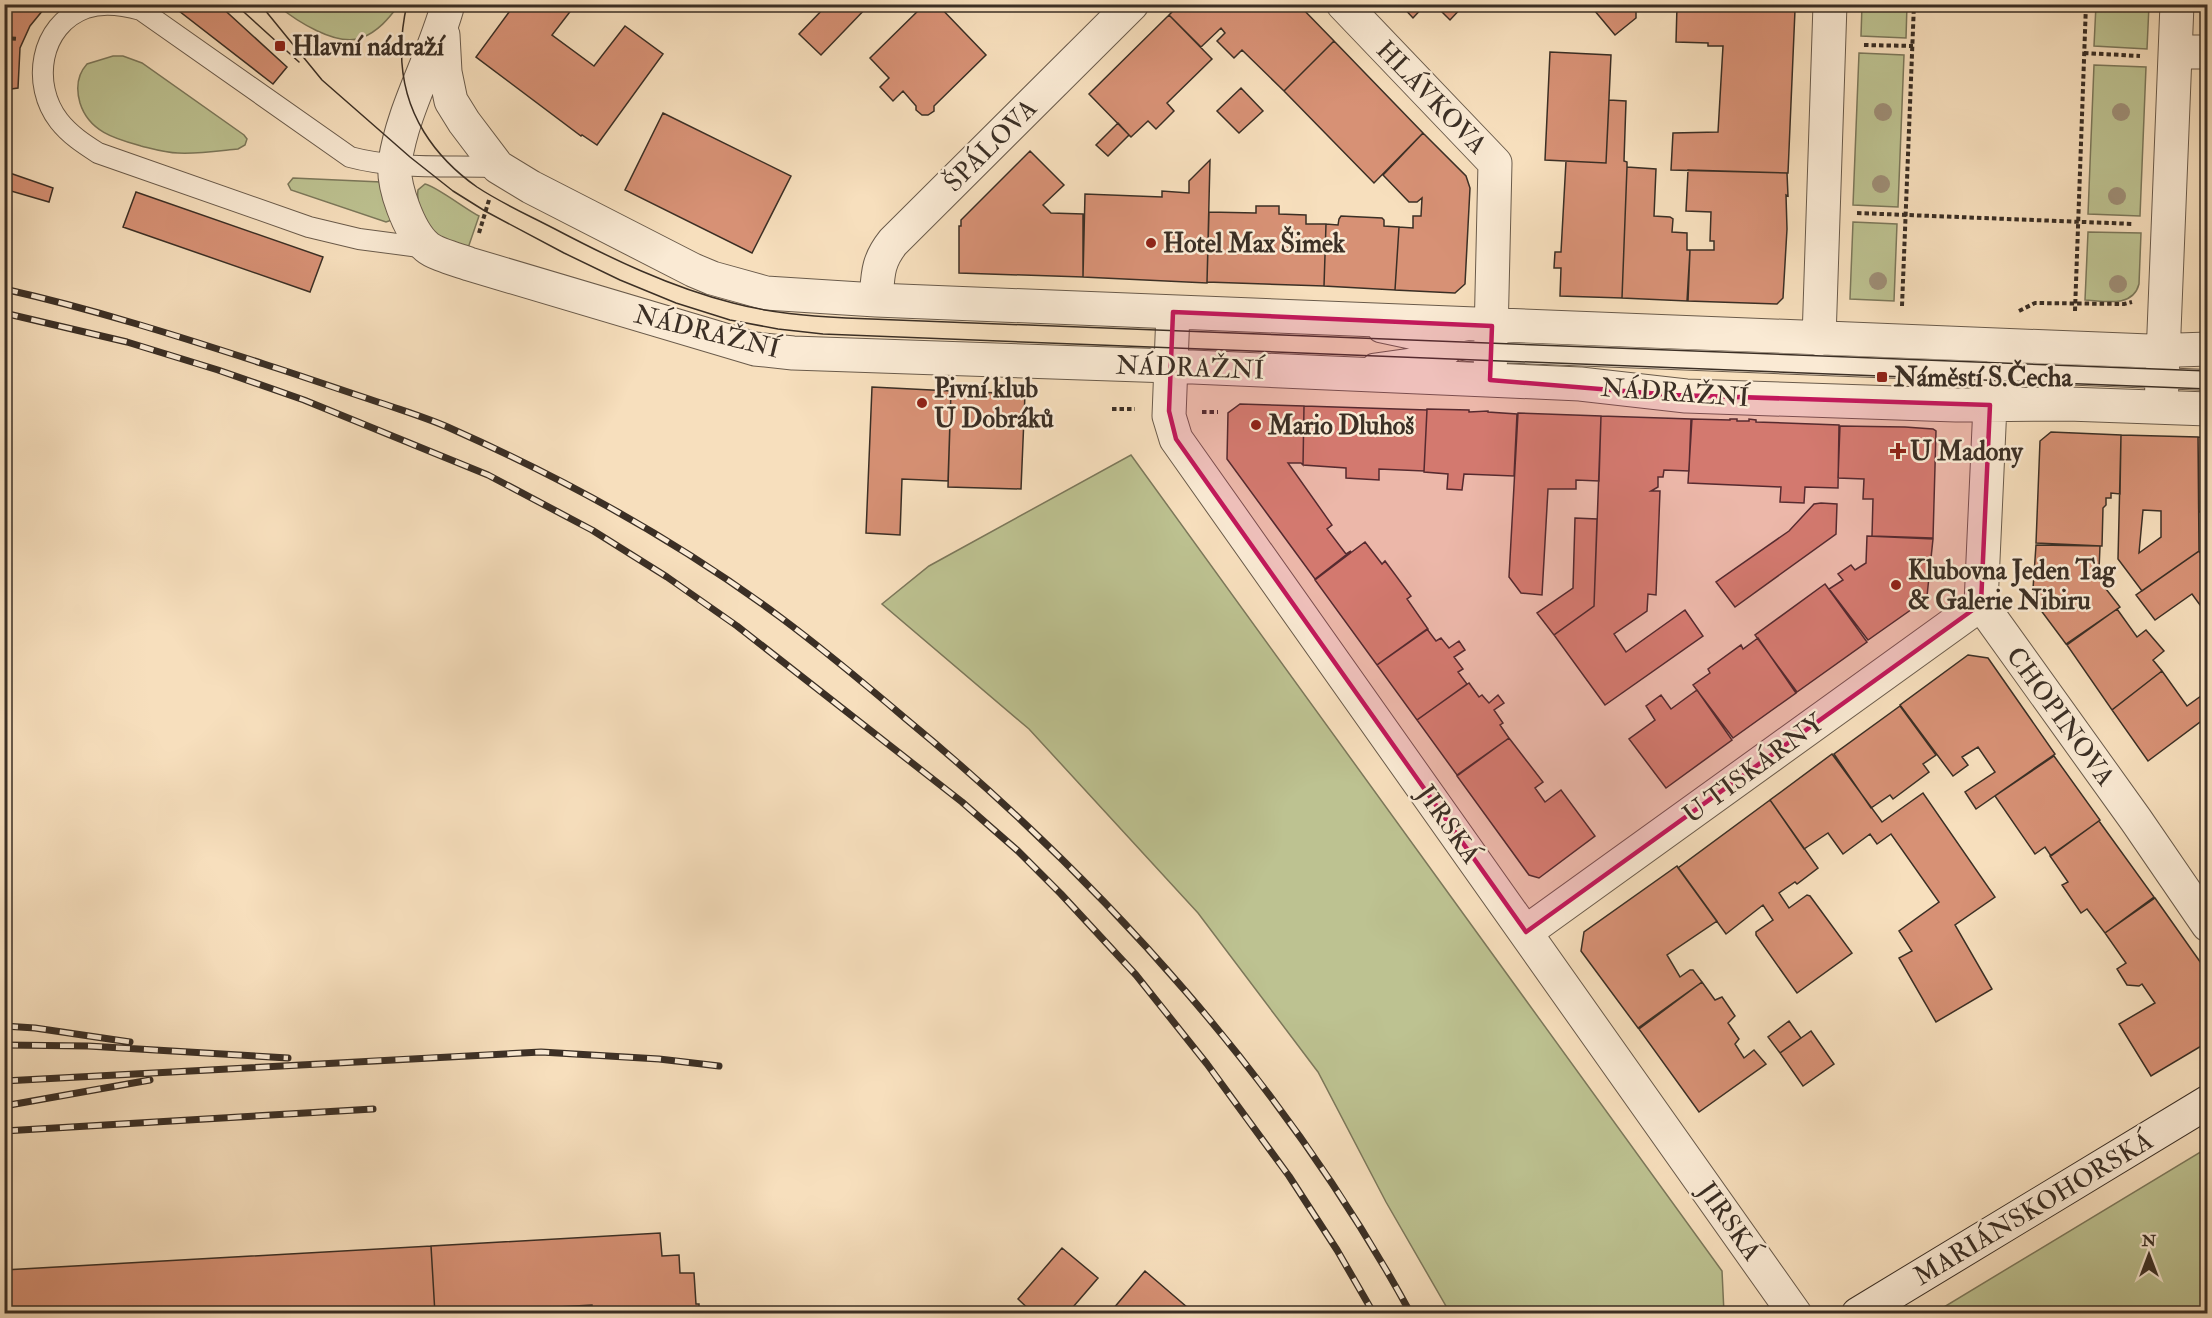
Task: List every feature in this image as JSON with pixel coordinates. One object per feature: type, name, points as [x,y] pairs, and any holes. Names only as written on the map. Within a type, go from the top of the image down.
[{"type":"street","name":"ŠPÁLOVA","points":[[876,300],[878,268],[881,259],[893,242],[1132,4]]},
{"type":"street","name":"HLÁVKOVA","points":[[1343,4],[1495,163],[1485,352]]},
{"type":"street","points":[[1819,339],[1830,4]]},
{"type":"street","points":[[2162,379],[2177,54],[2177,4]]},
{"type":"street","name":"NÁDRAŽNÍ","points":[[446,14],[411,105],[395,164],[405,214],[427,248],[469,264],[755,349],[793,353],[1314,373],[1485,352],[1819,339],[2162,379],[2208,409]]},
{"type":"street","name":"NÁDRAŽNÍ","points":[[446,14],[445,72],[452,101],[464,122],[498,167],[624,236],[712,278],[766,293],[1316,319],[1485,352],[1580,384],[1672,395],[1956,405],[2068,404],[2162,379],[2208,349]]},
{"type":"street","name":"JIRSKÁ","points":[[1173,312],[1169,416],[1176,439],[1795,1314]]},
{"type":"street","points":[[1981,604],[1990,405],[2006,359]]},
{"type":"street","name":"U TISKÁRNY","points":[[1526,932],[1981,604]]},
{"type":"street","name":"CHOPINOVA","points":[[1981,604],[2136,820],[2208,925]]},
{"type":"street","name":"MARIÁNSKOHORSKÁ","points":[[1858,1314],[2208,1102]]},
{"type":"lane","points":[[427,248],[359,239],[309,227],[99,153],[71,134],[59,121],[49,103],[43,88],[42,73],[49,40],[57,28],[86,8],[105,5],[141,10],[350,157],[364,161],[395,164],[498,167]]},
{"type":"lane","points":[[1485,352],[2006,359]]},
{"type":"lane","points":[[2162,379],[2208,380]]},
{"type":"path","points":[[1902,306],[1914,4]]},
{"type":"path","points":[[2075,311],[2086,4]]},
{"type":"path","points":[[4,38],[18,39]]},
{"type":"path","points":[[1860,45],[1912,46]]},
{"type":"path","points":[[2084,53],[2177,54]]},
{"type":"path","points":[[469,264],[498,167]]},
{"type":"path","points":[[1853,212],[2140,224]]},
{"type":"path","points":[[2006,359],[2018,325],[2019,309],[2035,303],[2124,304],[2140,297]]},
{"type":"highlighted area","points":[[1173,312],[1492,326],[1490,380],[1673,395],[1990,405],[1981,604],[1526,932],[1176,439],[1169,411]]},
{"type":"green space","points":[[277,5],[399,5],[373,32],[351,40],[340,39],[316,30]]},
{"type":"green space","points":[[1862,5],[1907,5],[1906,38],[1861,36]]},
{"type":"green space","points":[[2096,5],[2149,5],[2147,49],[2094,46]]},
{"type":"green space","points":[[1859,53],[1904,55],[1898,207],[1853,205]]},
{"type":"green space","points":[[113,56],[123,56],[142,63],[244,135],[247,139],[245,145],[238,149],[193,153],[169,152],[104,133],[84,113],[78,93],[79,77],[87,64]]},
{"type":"green space","points":[[2094,65],[2146,67],[2140,216],[2088,214]]},
{"type":"green space","points":[[293,178],[381,182],[392,220],[386,222],[291,190],[288,184]]},
{"type":"green space","points":[[425,184],[479,216],[466,254],[443,241],[426,221],[418,197],[418,190]]},
{"type":"green space","points":[[1853,222],[1897,224],[1894,301],[1850,299]]},
{"type":"green space","points":[[2088,232],[2141,233],[2139,284],[2131,297],[2109,302],[2085,300]]},
{"type":"green space","points":[[1131,455],[1722,1271],[1724,1313],[1450,1313],[1386,1202],[1318,1072],[1198,913],[1029,729],[882,604],[929,566]]},
{"type":"green space","points":[[2207,1148],[2207,1313],[1934,1313]]},
{"type":"building","points":[[4,4],[48,4],[30,26],[20,48],[18,88],[4,90]]},
{"type":"building","points":[[170,4],[218,4],[287,67],[273,84]]},
{"type":"building","points":[[515,4],[576,4],[552,35],[594,66],[625,26],[663,54],[597,145],[581,136],[476,57]]},
{"type":"building","points":[[828,4],[870,4],[821,55],[799,34]]},
{"type":"building","points":[[925,4],[937,4],[986,55],[934,106],[934,111],[928,115],[922,115],[903,91],[893,101],[880,87],[889,78],[870,58]]},
{"type":"building","points":[[1180,4],[1298,4],[1334,41],[1284,91],[1242,50],[1234,58],[1217,41],[1225,33],[1221,28],[1201,47],[1169,15]]},
{"type":"building","points":[[1400,4],[1426,4],[1413,18]]},
{"type":"building","points":[[1434,4],[1465,4],[1450,20]]},
{"type":"building","points":[[1589,4],[1634,4],[1636,18],[1615,35]]},
{"type":"building","points":[[1636,4],[1795,4],[1795,10]]},
{"type":"building","points":[[1677,6],[1795,10],[1788,173],[1671,170],[1673,133],[1718,132],[1723,46],[1676,42]]},
{"type":"building","points":[[1169,15],[1212,59],[1167,103],[1174,111],[1156,129],[1148,121],[1131,137],[1089,94]]},
{"type":"building","points":[[1334,41],[1423,133],[1374,183],[1284,91]]},
{"type":"building","points":[[1550,52],[1611,55],[1606,163],[1545,160]]},
{"type":"building","points":[[1241,88],[1263,111],[1239,133],[1217,111]]},
{"type":"building","points":[[1609,100],[1626,101],[1624,161],[1627,162],[1627,167],[1622,298],[1560,296],[1561,268],[1554,268],[1555,252],[1561,252],[1566,161],[1606,163]]},
{"type":"building","points":[[663,113],[791,176],[752,253],[625,190]]},
{"type":"building","points":[[1118,123],[1129,135],[1108,156],[1096,145]]},
{"type":"building","points":[[1423,133],[1466,176],[1470,188],[1465,284],[1455,293],[1395,290],[1399,227],[1413,228],[1413,216],[1421,216],[1422,198],[1417,202],[1409,202],[1383,175]]},
{"type":"building","points":[[1030,151],[1064,185],[1043,205],[1051,213],[1083,214],[1083,277],[959,273],[961,220]]},
{"type":"building","points":[[1210,160],[1207,283],[1083,277],[1085,194],[1162,197],[1162,191],[1189,193],[1189,181]]},
{"type":"building","points":[[1627,167],[1656,169],[1654,216],[1670,217],[1673,219],[1672,232],[1687,233],[1687,250],[1690,250],[1687,301],[1622,298]]},
{"type":"building","points":[[1688,170],[1787,173],[1783,298],[1777,304],[1688,301],[1690,250],[1714,250],[1714,241],[1710,241],[1711,212],[1686,211]]},
{"type":"building","points":[[4,171],[53,188],[49,202],[4,189]]},
{"type":"building","points":[[136,192],[323,257],[310,292],[123,227]]},
{"type":"building","points":[[2208,201],[2208,315],[2202,307]]},
{"type":"building","points":[[1256,206],[1279,206],[1279,214],[1306,215],[1306,224],[1326,224],[1324,286],[1207,282],[1209,212],[1256,213]]},
{"type":"building","points":[[1341,216],[1382,218],[1384,226],[1399,227],[1395,290],[1324,286],[1326,224],[1338,225]]},
{"type":"building","points":[[872,387],[951,391],[948,481],[902,479],[900,535],[866,533]]},
{"type":"building","points":[[951,391],[1025,394],[1021,489],[948,487]]},
{"type":"building","points":[[1240,404],[1304,406],[1303,465],[1288,463],[1332,525],[1327,529],[1346,554],[1351,551],[1315,579],[1227,459],[1228,413]]},
{"type":"building","points":[[1304,406],[1427,410],[1424,471],[1379,469],[1379,480],[1346,478],[1346,468],[1303,465]]},
{"type":"building","points":[[1427,409],[1517,414],[1514,476],[1464,474],[1462,490],[1447,489],[1448,474],[1424,472]]},
{"type":"building","points":[[1518,413],[1601,416],[1599,481],[1576,480],[1576,489],[1548,489],[1542,595],[1521,593],[1509,577]]},
{"type":"building","points":[[1601,416],[1691,419],[1689,471],[1664,470],[1663,477],[1658,477],[1658,487],[1651,491],[1660,491],[1656,595],[1648,594],[1647,611],[1614,634],[1626,652],[1685,610],[1703,636],[1605,705],[1554,635],[1594,606]]},
{"type":"building","points":[[1692,419],[1749,421],[1749,419],[1756,420],[1756,422],[1839,425],[1838,488],[1805,487],[1804,503],[1780,502],[1781,487],[1688,483]]},
{"type":"building","points":[[1840,426],[1905,427],[1936,431],[1933,538],[1872,536],[1873,499],[1863,499],[1864,479],[1838,478]]},
{"type":"building","points":[[2051,432],[2121,435],[2120,494],[2111,493],[2111,498],[2106,498],[2106,505],[2103,508],[2102,546],[2036,543],[2040,441]]},
{"type":"building","points":[[2121,435],[2198,437],[2199,551],[2142,591],[2118,559]],"holes":[[[2143,510],[2161,511],[2161,537],[2139,553]]]},
{"type":"building","points":[[2198,437],[2208,438],[2208,512],[2199,512]]},
{"type":"building","points":[[1814,504],[1837,504],[1836,534],[1735,607],[1716,582],[1789,531]]},
{"type":"building","points":[[1575,518],[1597,519],[1594,606],[1554,635],[1537,613],[1573,588]]},
{"type":"building","points":[[1867,536],[1933,539],[1927,596],[1922,602],[1868,640],[1829,589],[1843,580],[1838,574],[1851,565],[1855,570],[1866,563]]},
{"type":"building","points":[[1365,542],[1382,564],[1385,561],[1411,596],[1407,599],[1428,629],[1377,665],[1315,580]]},
{"type":"building","points":[[2036,545],[2100,546],[2099,570],[2104,571],[2109,585],[2106,589],[2120,607],[2066,644],[2039,609],[2033,589]]},
{"type":"building","points":[[2199,551],[2208,564],[2208,616],[2192,594],[2155,620],[2136,595]]},
{"type":"building","points":[[1825,584],[1867,642],[1797,692],[1755,635]]},
{"type":"building","points":[[2117,609],[2137,637],[2146,630],[2164,651],[2153,660],[2162,671],[2112,710],[2067,645]]},
{"type":"building","points":[[1427,629],[1436,641],[1441,638],[1449,648],[1459,641],[1465,650],[1454,657],[1463,669],[1458,672],[1467,684],[1417,720],[1377,665]]},
{"type":"building","points":[[1758,638],[1796,693],[1733,738],[1693,685],[1710,673],[1708,669],[1741,645],[1743,649]]},
{"type":"building","points":[[1968,655],[1988,658],[2055,754],[1976,809],[1965,792],[1995,772],[1978,747],[1962,757],[1968,765],[1953,776],[1900,705]]},
{"type":"building","points":[[2162,671],[2187,706],[2208,691],[2208,716],[2148,761],[2112,710]]},
{"type":"building","points":[[1469,683],[1479,697],[1482,695],[1489,703],[1498,695],[1504,703],[1494,710],[1509,738],[1457,775],[1417,720]]},
{"type":"building","points":[[1697,690],[1732,740],[1666,788],[1629,739],[1655,720],[1646,706],[1661,695],[1671,709]]},
{"type":"building","points":[[1900,706],[1936,755],[1923,764],[1929,772],[1893,799],[1890,795],[1871,808],[1834,754]]},
{"type":"building","points":[[1509,738],[1543,782],[1535,788],[1545,802],[1561,790],[1595,836],[1539,878],[1529,875],[1457,776]]},
{"type":"building","points":[[1832,754],[1882,822],[1923,793],[1995,897],[1955,925],[1992,989],[1936,1022],[1899,958],[1912,951],[1899,931],[1939,902],[1891,834],[1877,844],[1870,834],[1843,854],[1828,833],[1804,849],[1770,800]]},
{"type":"building","points":[[2054,756],[2100,820],[2051,856],[2045,847],[2035,854],[1995,796]]},
{"type":"building","points":[[1770,800],[1818,868],[1797,884],[1795,882],[1779,893],[1789,908],[1807,895],[1810,896],[1852,953],[1797,993],[1756,935],[1756,932],[1773,920],[1763,905],[1726,934],[1678,868]]},
{"type":"building","points":[[2099,821],[2154,897],[2105,933],[2087,909],[2081,913],[2062,885],[2068,882],[2050,856]]},
{"type":"building","points":[[1677,866],[1717,921],[1667,955],[1680,977],[1693,970],[1702,982],[1638,1028],[1581,951],[1584,932]]},
{"type":"building","points":[[2155,898],[2208,973],[2208,1042],[2151,1076],[2119,1024],[2155,1003],[2142,984],[2127,985],[2117,969],[2126,963],[2105,933]]},
{"type":"building","points":[[1702,982],[1715,1000],[1722,997],[1735,1016],[1728,1023],[1739,1039],[1735,1044],[1744,1058],[1754,1050],[1766,1064],[1699,1112],[1639,1029]]},
{"type":"building","points":[[1789,1021],[1801,1038],[1780,1053],[1768,1037]]},
{"type":"building","points":[[1811,1031],[1834,1064],[1803,1086],[1780,1053]]},
{"type":"building","points":[[660,1233],[662,1256],[679,1255],[680,1273],[694,1273],[699,1314],[593,1314],[592,1305],[435,1314],[431,1246]]},
{"type":"building","points":[[431,1246],[435,1314],[4,1314],[4,1270]]},
{"type":"building","points":[[1062,1248],[1098,1278],[1067,1314],[1034,1314],[1018,1299]]},
{"type":"building","points":[[1145,1271],[1195,1314],[1118,1314],[1113,1309]]},
{"type":"tram line","points":[[235,4],[299,62]]},
{"type":"tram line","points":[[260,4],[322,80],[410,157],[453,191],[485,211],[620,280],[676,303],[730,320],[823,334],[2208,389]]},
{"type":"tram line","points":[[407,4],[402,54],[405,86],[410,102],[429,140],[462,175],[505,204],[618,261],[686,289],[761,309],[789,314],[846,318],[2208,371]]},
{"type":"railway","points":[[4,289],[167,333],[444,425],[580,491],[662,538],[742,589],[859,680],[980,783],[1052,850],[1121,920],[1187,993],[1249,1069],[1308,1148],[1362,1230],[1411,1314]]},
{"type":"railway","points":[[4,313],[127,342],[218,370],[304,400],[488,475],[592,530],[667,577],[737,626],[962,802],[1018,851],[1136,975],[1207,1064],[1289,1176],[1337,1250],[1374,1314]]},
{"type":"railway","points":[[4,1026],[35,1028],[130,1042]]},
{"type":"railway","points":[[4,1045],[88,1046],[288,1058]]},
{"type":"railway","points":[[4,1081],[541,1052],[659,1059],[719,1066]]},
{"type":"railway","points":[[4,1106],[150,1080]]},
{"type":"railway","points":[[4,1131],[373,1109]]},
{"type":"place","name":"Hlavní nádraží","points":[[280,46]]},
{"type":"place","name":"Hotel Max Šimek","points":[[1151,243]]},
{"type":"place","name":"Náměstí S.Čecha","points":[[1882,377]]},
{"type":"place","name":"Pivní klub U Dobráků","points":[[922,403]]},
{"type":"place","name":"Mario Dluhoš","points":[[1256,425]]},
{"type":"place","name":"U Madony","points":[[1898,451]]},
{"type":"place","name":"Klubovna Jeden Tag & Galerie Nibiru","points":[[1896,585]]}]
